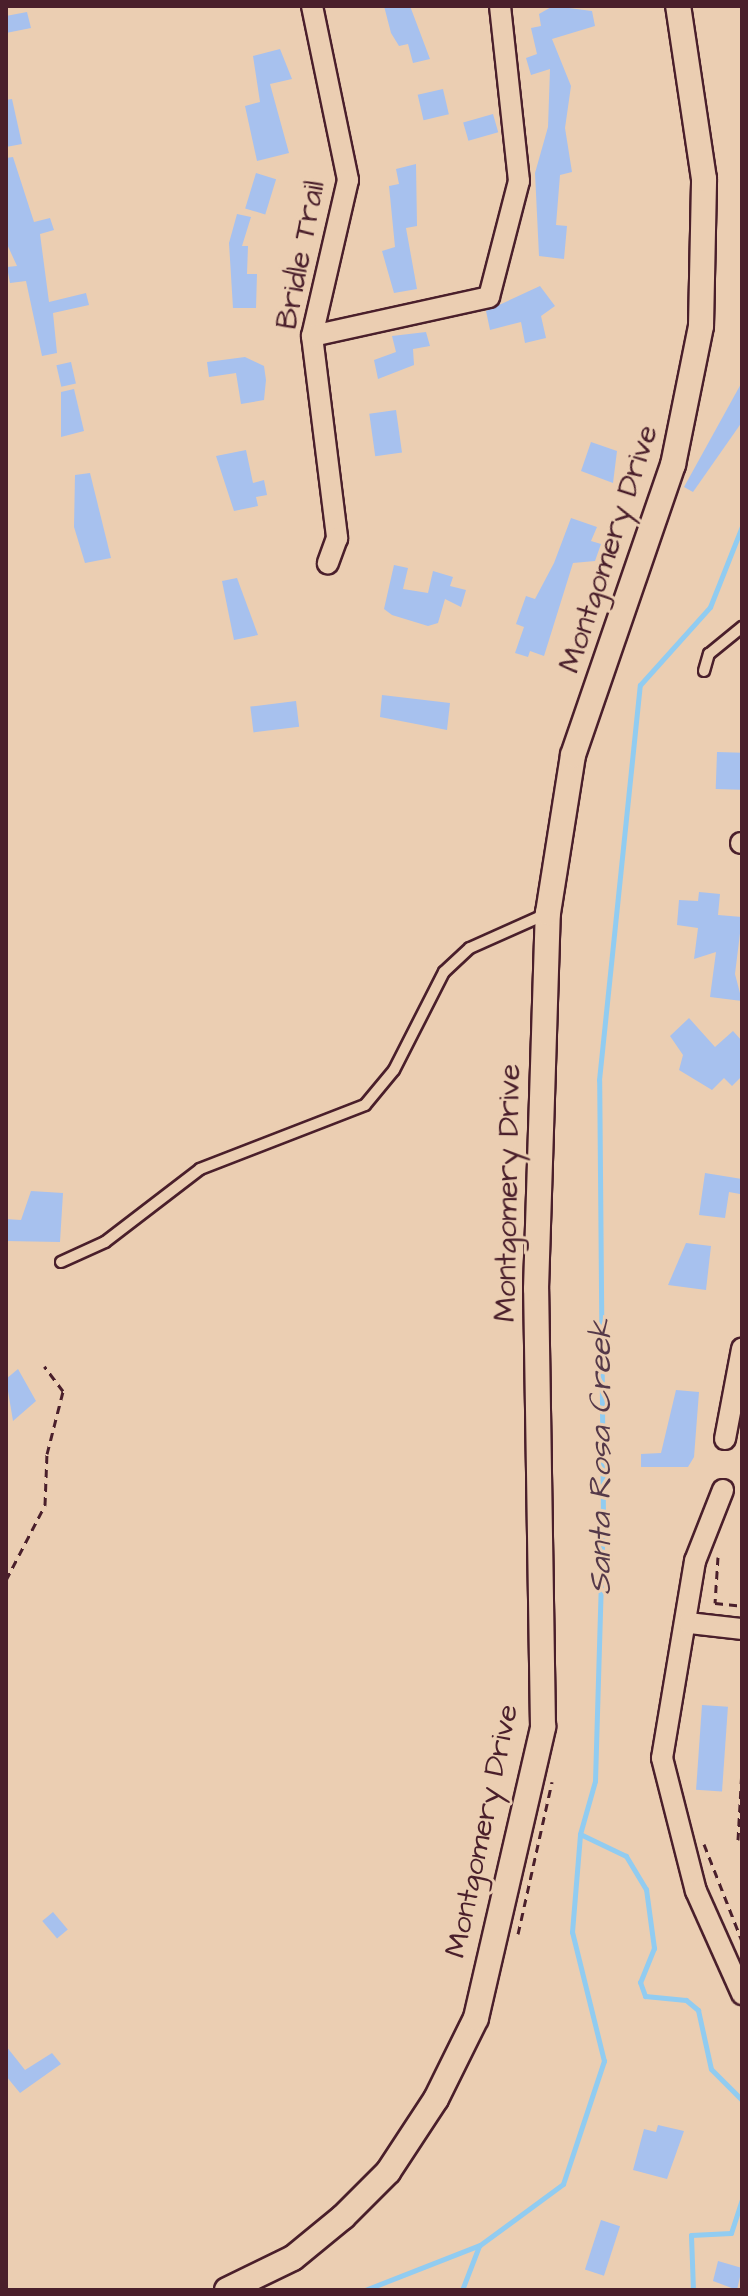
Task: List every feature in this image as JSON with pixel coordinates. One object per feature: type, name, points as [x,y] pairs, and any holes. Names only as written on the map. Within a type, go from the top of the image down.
[{"type":"street","name":"Bridle Trail","points":[[312,6],[348,180],[312,336],[337,538],[328,563]]},
{"type":"street","points":[[312,336],[489,297],[519,181],[500,6]]},
{"type":"street","name":"Montgomery Drive","points":[[227,2290],[293,2258],[388,2172],[436,2099],[483,1988],[543,1727],[536,1289],[548,913],[573,755],[673,465],[701,326],[705,192],[683,7]]},
{"type":"street","points":[[725,1439],[742,1349]]},
{"type":"street","points":[[723,1490],[695,1561],[689,1623],[662,1758],[696,1891],[740,1986]]},
{"type":"street","points":[[689,1623],[742,1629]]},
{"type":"lane","points":[[704,671],[709,654],[742,627]]},
{"type":"lane","points":[[61,1262],[105,1242],[200,1169],[365,1105],[394,1070],[444,972],[470,948],[548,913]]},
{"type":"path","points":[[6,1580],[45,1505],[47,1454],[63,1391],[44,1366]]},
{"type":"path","points":[[718,1553],[715,1603],[742,1606]]},
{"type":"path","points":[[738,1840],[736,1818],[742,1768]]},
{"type":"path","points":[[514,1945],[553,1777]]},
{"type":"path","points":[[736,1818],[742,1819]]},
{"type":"path","points":[[702,1836],[742,1941]]},
{"type":"building","points":[[384,6],[410,6],[430,59],[413,63],[408,44],[399,46],[391,33]]},
{"type":"building","points":[[553,6],[592,11],[595,26],[552,39],[571,86],[565,128],[572,172],[560,175],[556,225],[567,226],[564,259],[539,256],[535,173],[548,127],[550,69],[531,75],[526,58],[537,54],[531,28],[541,26],[539,14]]},
{"type":"building","points":[[27,12],[31,28],[6,33],[6,16]]},
{"type":"building","points":[[280,49],[292,79],[270,84],[289,153],[257,161],[245,106],[260,102],[253,56]]},
{"type":"building","points":[[443,89],[449,114],[424,120],[418,95]]},
{"type":"building","points":[[12,99],[22,144],[6,147],[6,100]]},
{"type":"building","points":[[493,114],[498,132],[468,141],[463,123]]},
{"type":"building","points":[[13,157],[34,222],[50,218],[54,230],[40,234],[49,302],[86,293],[89,305],[53,313],[57,353],[42,356],[26,281],[10,283],[7,267],[17,266],[6,242],[6,158]]},
{"type":"building","points":[[416,164],[417,226],[406,228],[417,289],[394,293],[382,251],[395,247],[389,186],[399,184],[396,169]]},
{"type":"building","points":[[256,173],[276,179],[265,215],[245,208]]},
{"type":"building","points":[[237,214],[251,217],[242,246],[248,246],[247,274],[257,274],[256,308],[233,308],[229,243]]},
{"type":"building","points":[[540,286],[555,306],[541,316],[546,338],[525,343],[521,322],[490,330],[486,311]]},
{"type":"building","points":[[426,332],[430,346],[413,349],[414,365],[378,379],[374,360],[396,352],[392,336]]},
{"type":"building","points":[[245,357],[264,366],[266,380],[264,400],[241,404],[236,373],[209,377],[207,362]]},
{"type":"building","points":[[71,362],[76,383],[61,387],[56,365]]},
{"type":"building","points":[[742,382],[742,422],[693,492],[684,487]]},
{"type":"building","points":[[74,389],[84,431],[61,437],[61,392]]},
{"type":"building","points":[[396,410],[402,453],[375,456],[369,414]]},
{"type":"building","points":[[591,442],[617,451],[613,483],[581,471]]},
{"type":"building","points":[[246,450],[253,483],[264,480],[267,495],[256,497],[258,506],[234,511],[216,456]]},
{"type":"building","points":[[90,473],[111,558],[85,563],[74,527],[75,475]]},
{"type":"building","points":[[571,518],[597,527],[591,541],[601,544],[595,561],[573,563],[544,656],[530,651],[528,657],[515,653],[524,627],[516,624],[526,596],[535,599],[554,563]]},
{"type":"building","points":[[394,565],[408,568],[403,589],[428,593],[433,571],[453,577],[450,586],[466,590],[461,607],[445,599],[438,623],[428,626],[392,615],[384,609]]},
{"type":"building","points":[[237,578],[258,635],[234,640],[222,581]]},
{"type":"building","points":[[382,695],[450,703],[447,730],[380,717]]},
{"type":"building","points":[[296,701],[299,727],[254,732],[250,707]]},
{"type":"building","points":[[717,752],[742,753],[741,790],[716,789]]},
{"type":"building","points":[[699,892],[720,894],[718,915],[742,917],[735,974],[742,1001],[710,997],[716,952],[694,959],[698,928],[677,925],[679,900],[698,901]]},
{"type":"building","points":[[689,1018],[715,1047],[733,1031],[742,1041],[742,1076],[732,1086],[724,1078],[712,1090],[679,1070],[683,1055],[670,1036]]},
{"type":"building","points":[[705,1173],[742,1179],[740,1194],[729,1192],[725,1218],[699,1215]]},
{"type":"building","points":[[31,1191],[63,1193],[60,1242],[6,1241],[6,1219],[21,1220]]},
{"type":"building","points":[[686,1243],[711,1246],[706,1290],[668,1285]]},
{"type":"building","points":[[18,1369],[36,1401],[13,1421],[6,1379]]},
{"type":"building","points":[[676,1390],[699,1392],[694,1457],[688,1467],[641,1467],[641,1454],[661,1453]]},
{"type":"building","points":[[702,1705],[728,1707],[722,1792],[696,1790]]},
{"type":"building","points":[[53,1912],[68,1930],[57,1939],[42,1921]]},
{"type":"building","points":[[6,2046],[25,2070],[52,2053],[61,2064],[20,2093],[6,2076]]},
{"type":"building","points":[[658,2125],[684,2131],[667,2179],[633,2170],[644,2129],[656,2132]]},
{"type":"building","points":[[601,2220],[620,2226],[604,2276],[585,2269]]},
{"type":"building","points":[[718,2261],[742,2268],[737,2290],[713,2281]]},
{"type":"waterway","name":"Santa Rosa Creek","points":[[365,2290],[480,2245],[563,2184],[604,2061],[572,1932],[580,1834],[595,1781],[603,1518],[599,1080],[640,685],[710,607],[742,526]]},
{"type":"waterway","points":[[580,1834],[626,1856],[646,1889],[654,1948],[640,1982],[645,1996],[686,2000],[698,2010],[711,2069],[742,2100]]},
{"type":"waterway","points":[[693,2290],[691,2235],[731,2233],[742,2200]]},
{"type":"waterway","points":[[462,2290],[479,2246]]}]
